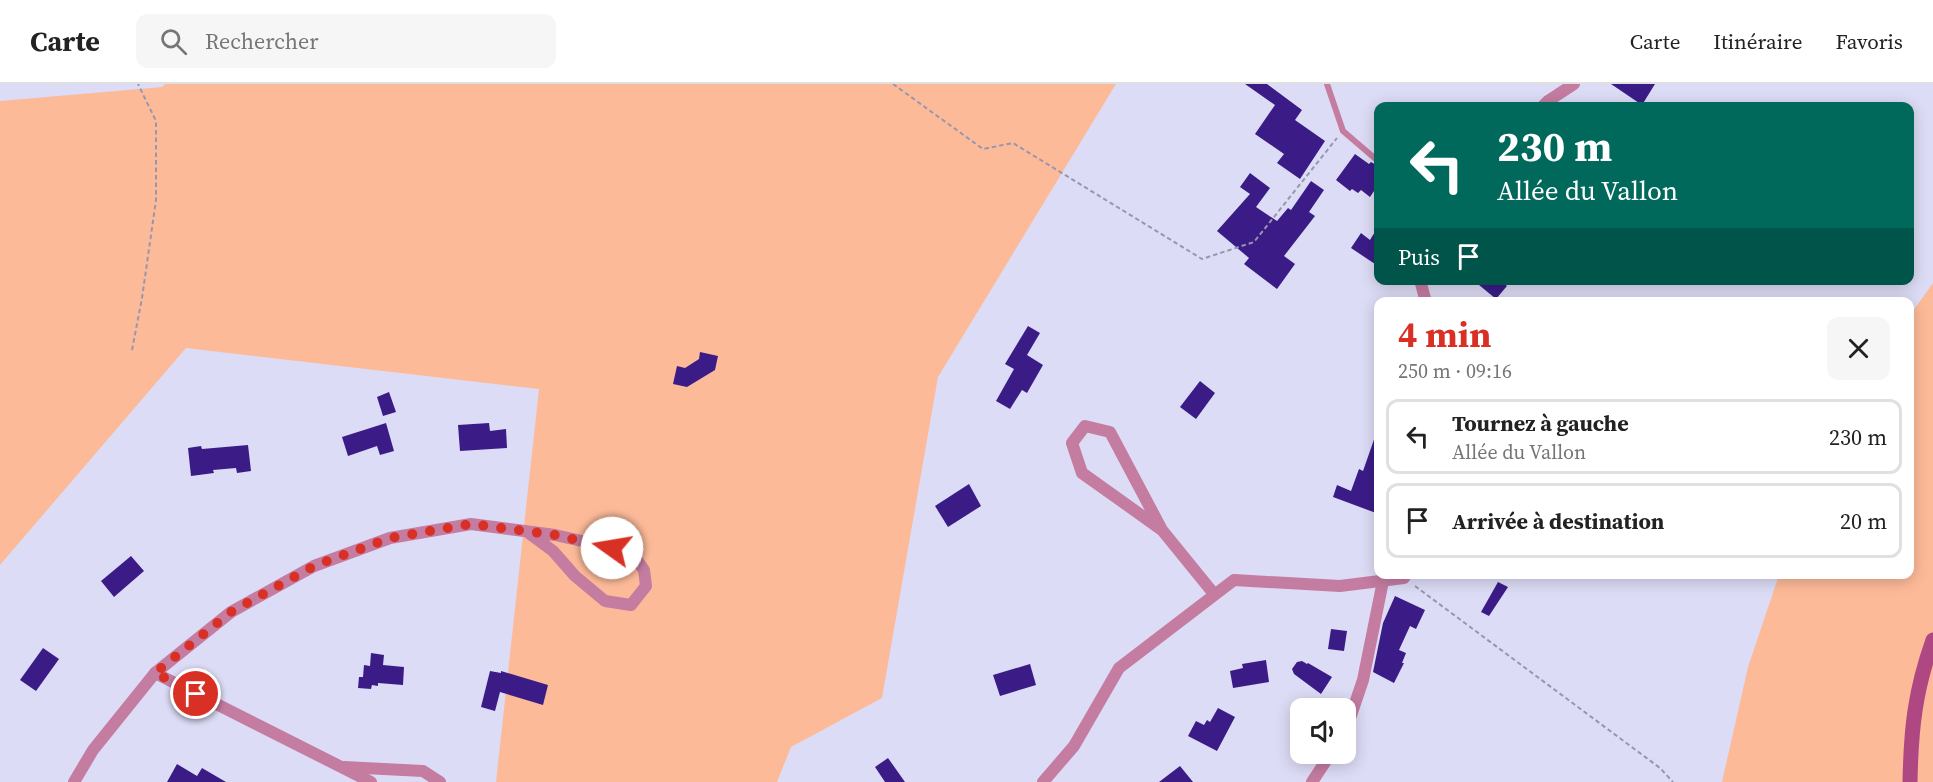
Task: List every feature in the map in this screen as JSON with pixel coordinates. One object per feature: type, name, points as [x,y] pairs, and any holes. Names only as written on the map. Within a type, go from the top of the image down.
[{"type":"street","points":[[1547,102],[1574,84]]},
{"type":"street","points":[[1162,530],[1082,473],[1072,443],[1084,426],[1110,432],[1162,530],[1214,594]]},
{"type":"street","points":[[74,782],[93,750],[155,673],[231,612],[314,566],[390,538],[471,524],[526,531],[555,535],[631,552],[644,570],[646,586],[631,606],[606,601],[575,576],[553,551],[526,531]]},
{"type":"street","points":[[1043,782],[1074,746],[1119,668],[1234,580],[1340,586],[1388,579]]},
{"type":"street","points":[[1356,701],[1363,680],[1383,580]]},
{"type":"street","points":[[1910,782],[1911,732],[1916,698],[1933,640]]},
{"type":"street","points":[[155,673],[371,782]]},
{"type":"street","points":[[1312,782],[1324,764]]},
{"type":"street","points":[[340,766],[423,771],[440,782]]},
{"type":"lane","points":[[1328,84],[1343,131],[1374,158]]},
{"type":"path","points":[[132,350],[156,200],[156,121],[138,84]]},
{"type":"path","points":[[892,84],[983,149],[1013,142],[1202,259],[1254,242],[1343,131]]},
{"type":"path","points":[[1409,579],[1660,768],[1673,782]]},
{"type":"shaded area","points":[[165,84],[1116,84],[938,377],[882,698],[791,747],[777,782],[496,782],[539,389],[186,348],[0,565],[0,101],[162,87]]},
{"type":"shaded area","points":[[1933,283],[1933,782],[1722,782],[1748,667],[1778,579],[1914,579],[1914,309]]},
{"type":"building","points":[[1245,84],[1267,84],[1302,110],[1295,120],[1325,141],[1300,179],[1277,163],[1284,154],[1255,134],[1275,105]]},
{"type":"building","points":[[1611,84],[1655,84],[1644,102],[1638,102]]},
{"type":"building","points":[[1355,154],[1369,164],[1371,162],[1374,164],[1374,191],[1370,197],[1361,190],[1358,193],[1352,189],[1350,191],[1336,180]]},
{"type":"building","points":[[1250,173],[1270,188],[1256,207],[1277,221],[1288,208],[1291,210],[1311,181],[1324,190],[1309,212],[1315,216],[1284,256],[1295,264],[1277,289],[1244,264],[1249,258],[1217,231],[1250,194],[1240,187]]},
{"type":"building","points":[[1361,233],[1370,240],[1374,234],[1374,263],[1351,248]]},
{"type":"building","points":[[1479,285],[1507,286],[1498,297],[1494,297]]},
{"type":"building","points":[[1028,326],[1040,333],[1027,355],[1043,365],[1027,393],[1022,390],[1010,409],[996,401],[1014,369],[1005,364]]},
{"type":"building","points":[[700,352],[718,356],[715,370],[687,387],[673,384],[677,366],[685,368],[699,359]]},
{"type":"building","points":[[1200,381],[1215,393],[1196,419],[1180,407]]},
{"type":"building","points":[[389,392],[396,412],[383,416],[377,397]]},
{"type":"building","points":[[386,423],[394,451],[380,455],[377,446],[348,456],[342,437]]},
{"type":"building","points":[[489,423],[490,431],[506,429],[507,448],[460,451],[458,425]]},
{"type":"building","points":[[1374,440],[1374,512],[1333,497],[1337,485],[1351,491],[1359,469],[1363,471]]},
{"type":"building","points":[[248,445],[251,471],[237,473],[236,468],[213,470],[214,473],[191,476],[188,448]]},
{"type":"building","points":[[969,484],[981,506],[948,527],[935,506]]},
{"type":"building","points":[[131,556],[144,571],[114,597],[101,581]]},
{"type":"building","points":[[1498,582],[1508,587],[1489,616],[1481,612]]},
{"type":"building","points":[[1395,596],[1425,610],[1416,629],[1410,626],[1399,650],[1406,653],[1402,663],[1404,663],[1394,683],[1373,672],[1383,623]]},
{"type":"building","points":[[1331,629],[1347,631],[1344,651],[1328,649]]},
{"type":"building","points":[[43,648],[59,659],[36,691],[20,680]]},
{"type":"building","points":[[371,653],[384,655],[383,665],[404,667],[403,685],[378,683],[378,686],[372,685],[371,689],[358,688],[359,677],[363,677],[364,665],[370,666]]},
{"type":"building","points":[[1266,660],[1269,682],[1233,688],[1230,671],[1243,668],[1242,664]]},
{"type":"building","points":[[1302,661],[1332,677],[1321,694],[1294,674],[1292,669],[1297,662]]},
{"type":"building","points":[[1030,664],[1036,685],[1000,696],[993,675]]},
{"type":"building","points":[[490,671],[501,673],[501,671],[548,685],[543,705],[500,692],[495,711],[481,707]]},
{"type":"building","points":[[1218,708],[1235,717],[1217,751],[1188,736],[1196,721],[1204,725],[1207,720],[1210,722]]},
{"type":"building","points":[[888,758],[905,782],[885,782],[875,767]]},
{"type":"building","points":[[177,764],[197,776],[202,768],[226,782],[167,782]]},
{"type":"building","points":[[1180,766],[1193,782],[1159,782]]},
{"type":"route","points":[[196,694],[155,673],[231,612],[314,566],[390,538],[471,524],[555,535],[612,548]]}]
